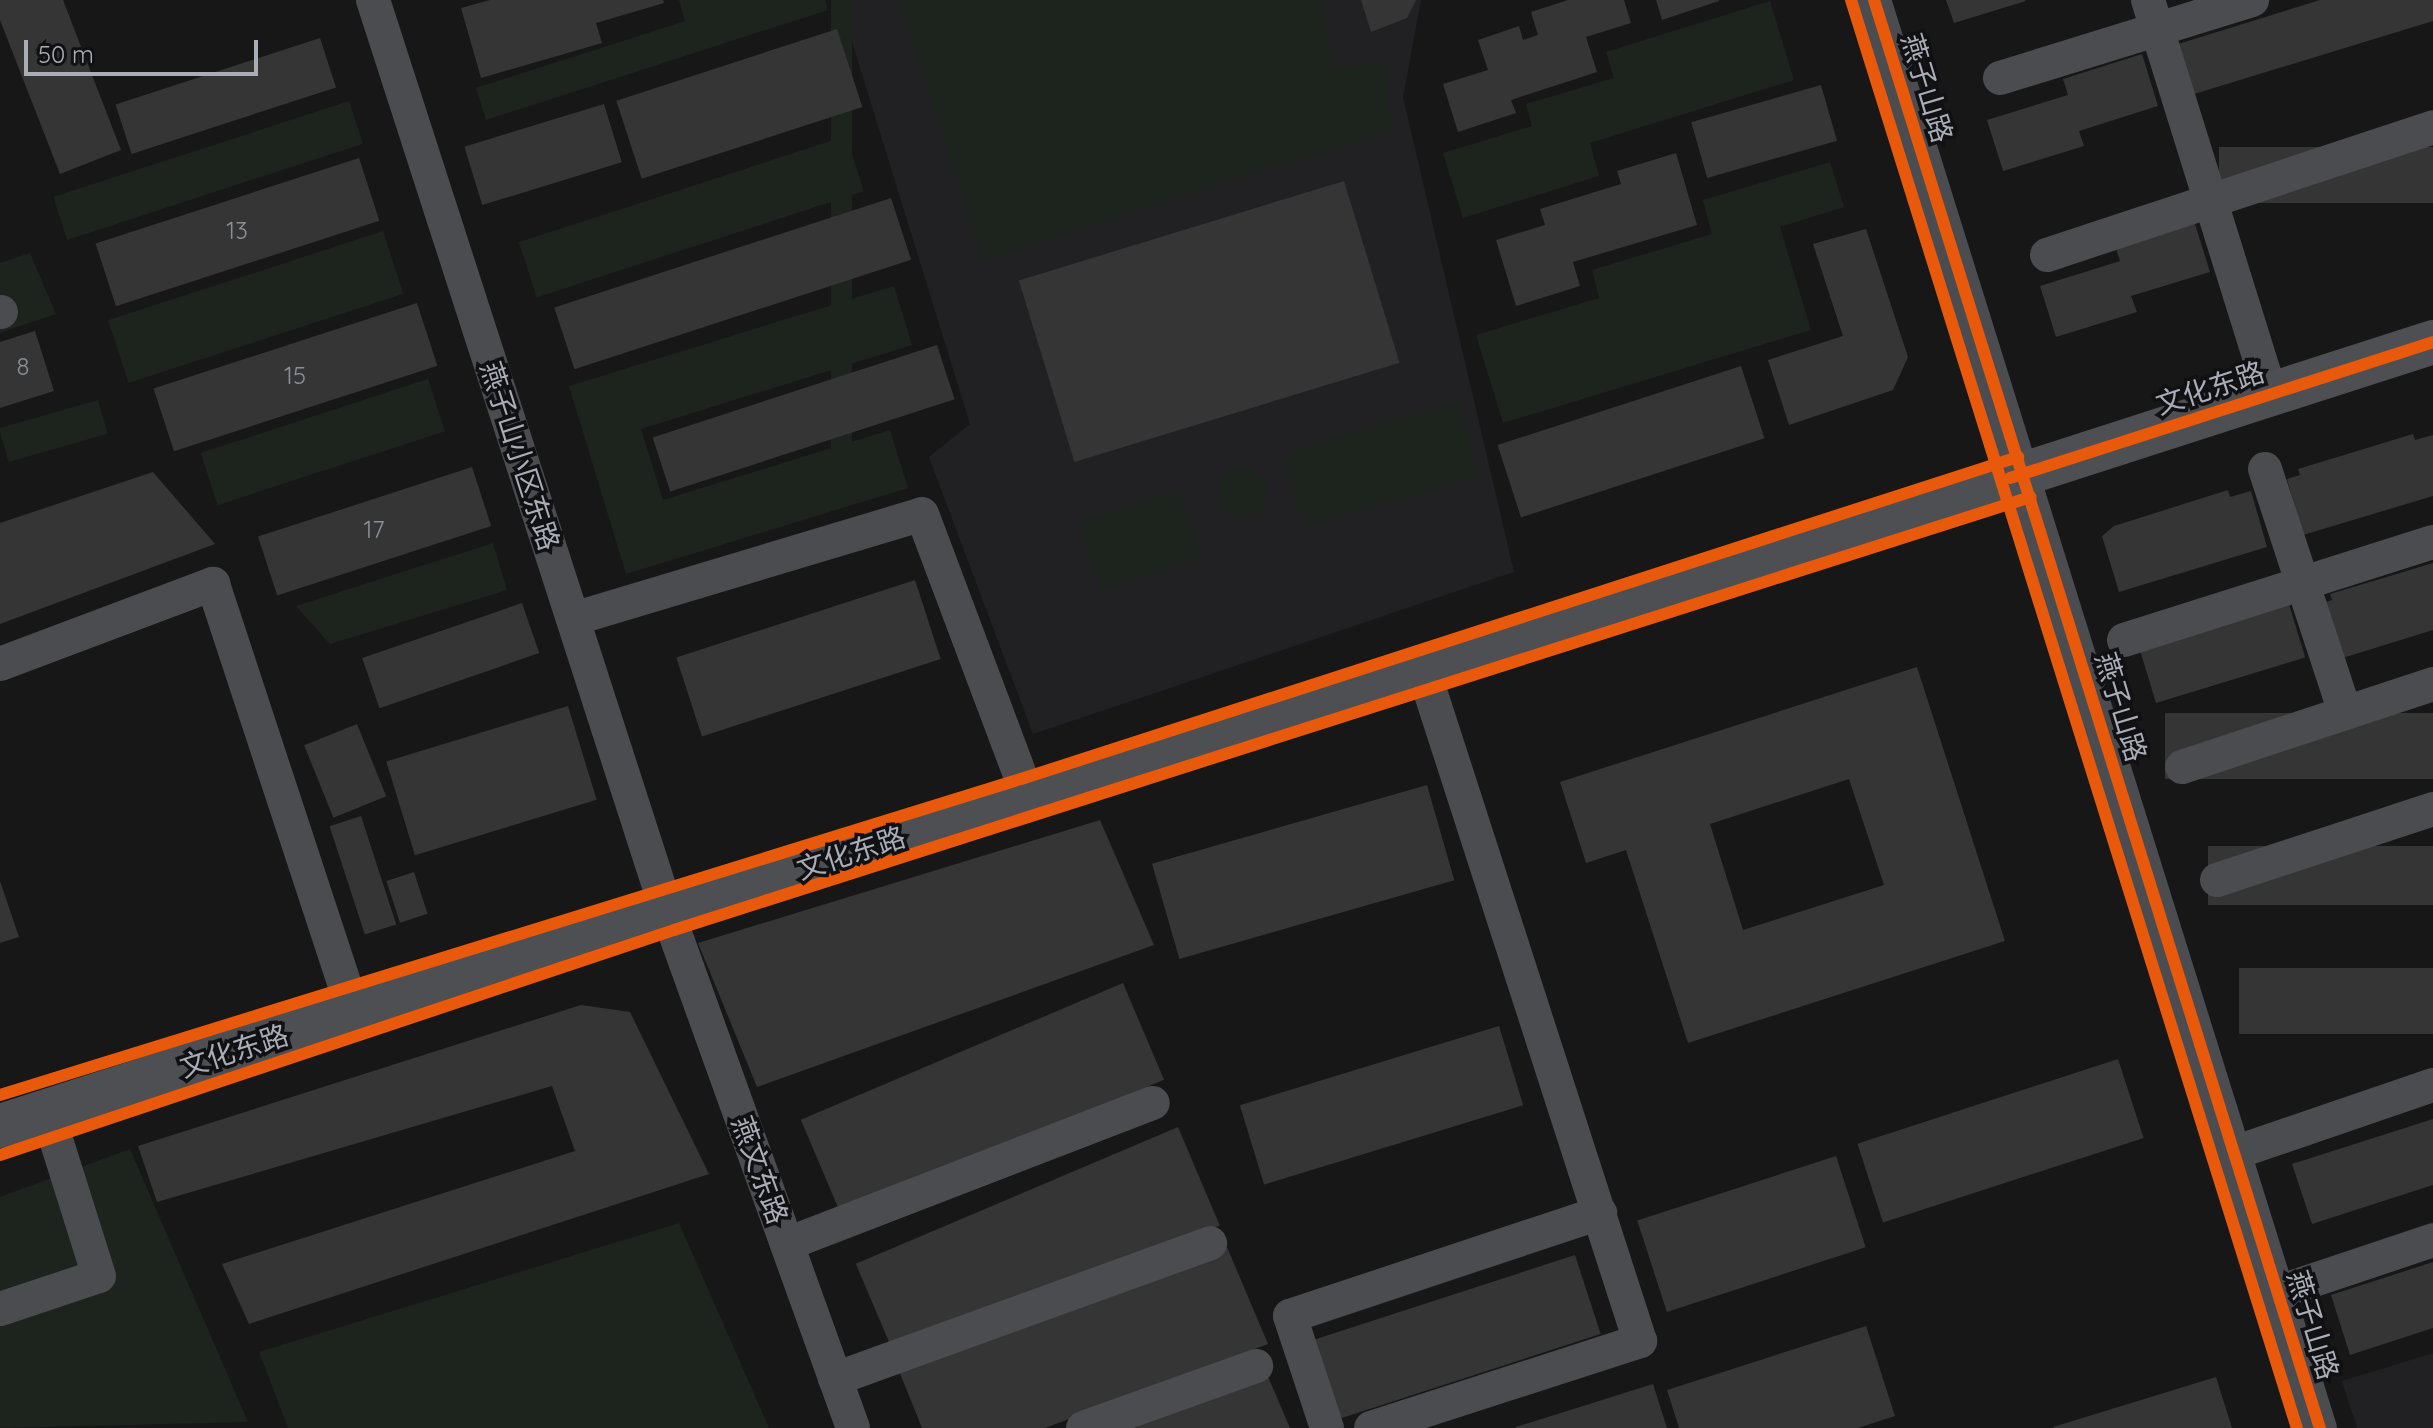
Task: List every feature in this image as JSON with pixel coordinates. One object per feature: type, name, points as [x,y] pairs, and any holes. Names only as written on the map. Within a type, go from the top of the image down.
[{"type":"main road","name":"文化东路","points":[[0,1126],[2433,342]]},
{"type":"street","name":"燕子山小区东路","points":[[373,0],[667,911]]},
{"type":"street","name":"燕子山路","points":[[1851,0],[2013,477],[2234,1153],[2320,1428]]},
{"type":"street","name":"燕子山路","points":[[1874,0],[2297,1428]]},
{"type":"street","points":[[2000,78],[2152,15],[2252,0]]},
{"type":"street","points":[[2152,15],[2271,394]]},
{"type":"street","points":[[2047,255],[2433,127]]},
{"type":"street","points":[[2265,469],[2345,713]]},
{"type":"street","points":[[573,619],[922,514],[1028,796]]},
{"type":"street","points":[[2124,640],[2433,542]]},
{"type":"street","points":[[0,664],[213,584],[354,1013]]},
{"type":"street","points":[[1371,1428],[1640,1341],[1423,669]]},
{"type":"street","points":[[2182,767],[2433,684]]},
{"type":"street","points":[[2217,880],[2433,809]]},
{"type":"street","name":"燕文东路","points":[[667,911],[853,1428]]},
{"type":"street","points":[[2234,1153],[2433,1085]]},
{"type":"street","points":[[787,1244],[1153,1103]]},
{"type":"street","points":[[0,1309],[99,1276],[47,1111]]},
{"type":"street","points":[[1327,1428],[1290,1316],[1600,1213]]},
{"type":"street","points":[[2278,1292],[2433,1240]]},
{"type":"street","points":[[835,1379],[1210,1243]]},
{"type":"street","points":[[1083,1428],[1256,1366]]},
{"type":"shaded area","points":[[679,0],[825,0],[828,10],[486,120],[476,88],[685,21]]},
{"type":"shaded area","points":[[831,0],[852,0],[852,448],[831,448]]},
{"type":"shaded area","points":[[839,0],[1421,0],[1403,97],[1514,572],[1033,734],[929,457],[970,424]]},
{"type":"shaded area","points":[[899,0],[1319,0],[1338,70],[1383,59],[1392,129],[983,262]]},
{"type":"shaded area","points":[[1770,1],[1794,80],[1590,143],[1599,176],[1463,218],[1443,153],[1532,126],[1526,104],[1614,78],[1606,52]]},
{"type":"shaded area","points":[[349,101],[363,144],[67,240],[53,197]]},
{"type":"shaded area","points":[[846,136],[864,191],[537,297],[519,242]]},
{"type":"shaded area","points":[[1830,162],[1844,207],[1780,227],[1811,330],[1503,423],[1476,335],[1599,298],[1592,270],[1712,234],[1703,200]]},
{"type":"shaded area","points":[[383,231],[403,294],[129,383],[108,320]]},
{"type":"shaded area","points":[[30,253],[56,314],[0,333],[0,263]]},
{"type":"shaded area","points":[[894,286],[912,345],[641,429],[663,500],[890,430],[908,488],[626,574],[569,386]]},
{"type":"shaded area","points":[[428,379],[445,431],[218,505],[201,453]]},
{"type":"shaded area","points":[[98,400],[108,434],[9,462],[0,428]]},
{"type":"shaded area","points":[[1457,401],[1480,475],[1305,528],[1283,454]]},
{"type":"shaded area","points":[[1243,468],[1261,475],[1268,493],[1261,511],[1243,518],[1225,511],[1218,493],[1225,475]]},
{"type":"shaded area","points":[[1180,490],[1202,558],[1102,591],[1080,522]]},
{"type":"shaded area","points":[[493,543],[507,590],[330,644],[296,606]]},
{"type":"shaded area","points":[[130,1149],[248,1422],[0,1428],[0,1197]]},
{"type":"shaded area","points":[[679,1223],[769,1428],[288,1428],[259,1352]]},
{"type":"shaded area","points":[[2433,1353],[2433,1428],[2357,1428],[2342,1381]]},
{"type":"building","points":[[0,0],[63,0],[121,150],[60,174],[0,20]]},
{"type":"building","points":[[490,0],[663,0],[664,3],[596,23],[602,43],[481,78],[461,8]]},
{"type":"building","points":[[1361,0],[1416,0],[1407,18],[1371,32]]},
{"type":"building","points":[[1568,0],[1624,0],[1631,23],[1586,37],[1597,72],[1511,100],[1516,113],[1458,132],[1443,84],[1488,70],[1478,40],[1519,26],[1523,40],[1538,35],[1531,12]]},
{"type":"building","points":[[1656,0],[1719,0],[1719,1],[1662,20]]},
{"type":"building","points":[[1946,0],[2025,0],[2026,1],[1954,23]]},
{"type":"building","points":[[2320,0],[2433,0],[2433,21],[2191,95],[2175,45]]},
{"type":"building","points":[[837,29],[862,107],[642,179],[616,101]]},
{"type":"building","points":[[320,38],[336,87],[132,154],[116,104]]},
{"type":"building","points":[[2142,54],[2158,106],[2079,131],[2084,146],[2003,171],[1987,120],[2068,95],[2063,79]]},
{"type":"building","points":[[1821,85],[1837,141],[1707,178],[1691,122]]},
{"type":"building","points":[[604,104],[622,162],[482,205],[464,147]]},
{"type":"building","points":[[2219,147],[2433,147],[2433,203],[2219,203]]},
{"type":"building","points":[[1676,153],[1697,225],[1573,262],[1580,286],[1516,306],[1496,240],[1545,225],[1540,209],[1621,184],[1617,171]]},
{"type":"building","points":[[359,158],[379,221],[116,306],[96,244]]},
{"type":"building","points":[[1344,181],[1400,363],[1074,462],[1019,280]]},
{"type":"building","points":[[891,198],[911,260],[574,369],[554,307]]},
{"type":"building","points":[[2194,221],[2210,272],[2131,296],[2137,312],[2056,337],[2040,286],[2120,261],[2115,245]]},
{"type":"building","points":[[1866,229],[1908,357],[1893,390],[1789,425],[1768,360],[1843,336],[1813,244]]},
{"type":"building","points":[[417,303],[437,366],[174,451],[154,389]]},
{"type":"building","points":[[35,331],[54,391],[0,408],[0,342]]},
{"type":"building","points":[[937,345],[955,399],[670,492],[653,437]]},
{"type":"building","points":[[1741,366],[1764,438],[1521,517],[1498,445]]},
{"type":"building","points":[[2413,434],[2415,440],[2433,435],[2433,496],[2303,535],[2287,479],[2300,475],[2298,469]]},
{"type":"building","points":[[472,467],[491,526],[277,595],[258,537]]},
{"type":"building","points":[[153,472],[215,544],[0,624],[0,523]]},
{"type":"building","points":[[2228,490],[2230,497],[2251,491],[2267,547],[2119,592],[2102,536],[2114,526]]},
{"type":"building","points":[[2433,563],[2433,630],[2336,660],[2319,604],[2332,600],[2330,594]]},
{"type":"building","points":[[915,580],[941,659],[702,737],[676,658]]},
{"type":"building","points":[[2288,601],[2305,657],[2156,703],[2139,647]]},
{"type":"building","points":[[522,603],[539,653],[379,708],[362,658]]},
{"type":"building","points":[[1917,667],[2005,941],[1688,1043],[1626,850],[1586,863],[1560,782]],"holes":[[[1849,779],[1884,885],[1743,930],[1710,824]]]},
{"type":"building","points":[[568,706],[597,800],[415,855],[386,762]]},
{"type":"building","points":[[2165,713],[2433,713],[2433,779],[2165,779]]},
{"type":"building","points":[[357,724],[386,796],[333,818],[304,745]]},
{"type":"building","points":[[1427,785],[1454,880],[1179,959],[1152,864]]},
{"type":"building","points":[[361,816],[396,924],[365,935],[330,826]]},
{"type":"building","points":[[1100,820],[1154,945],[757,1087],[698,943]]},
{"type":"building","points":[[2208,846],[2433,846],[2433,905],[2208,905]]},
{"type":"building","points":[[414,872],[428,914],[400,923],[386,881]]},
{"type":"building","points":[[0,881],[19,937],[0,943]]},
{"type":"building","points":[[2239,968],[2433,968],[2433,1034],[2239,1034]]},
{"type":"building","points":[[1123,983],[1164,1080],[842,1216],[801,1120]]},
{"type":"building","points":[[581,1005],[630,1012],[709,1174],[249,1324],[222,1264],[575,1151],[552,1086],[157,1202],[138,1146]]},
{"type":"building","points":[[1499,1026],[1523,1105],[1264,1185],[1240,1105]]},
{"type":"building","points":[[2118,1059],[2144,1138],[1883,1223],[1857,1144]]},
{"type":"building","points":[[2433,1119],[2433,1185],[2312,1224],[2292,1164]]},
{"type":"building","points":[[1178,1127],[1220,1225],[898,1362],[856,1264]]},
{"type":"building","points":[[1836,1156],[1866,1247],[1667,1312],[1637,1221]]},
{"type":"building","points":[[1227,1247],[1268,1344],[1045,1428],[922,1428],[897,1366]]},
{"type":"building","points":[[1575,1255],[1601,1334],[1337,1420],[1312,1341]]},
{"type":"building","points":[[2433,1262],[2433,1328],[2350,1355],[2331,1295]]},
{"type":"building","points":[[1866,1326],[1895,1416],[1858,1428],[1679,1428],[1667,1390]]},
{"type":"building","points":[[1266,1372],[1290,1428],[1113,1428]]},
{"type":"building","points":[[2216,1377],[2232,1428],[2053,1427]]},
{"type":"building","points":[[1653,1384],[1667,1428],[1516,1428],[1516,1427]]},
{"type":"cycle path","points":[[1851,0],[2297,1428]]},
{"type":"cycle path","points":[[1874,0],[2320,1428]]},
{"type":"cycle path","points":[[2010,478],[2433,342]]},
{"type":"cycle path","points":[[0,1095],[1021,779],[2018,457]]},
{"type":"cycle path","points":[[0,1155],[674,930],[2031,497]]}]
